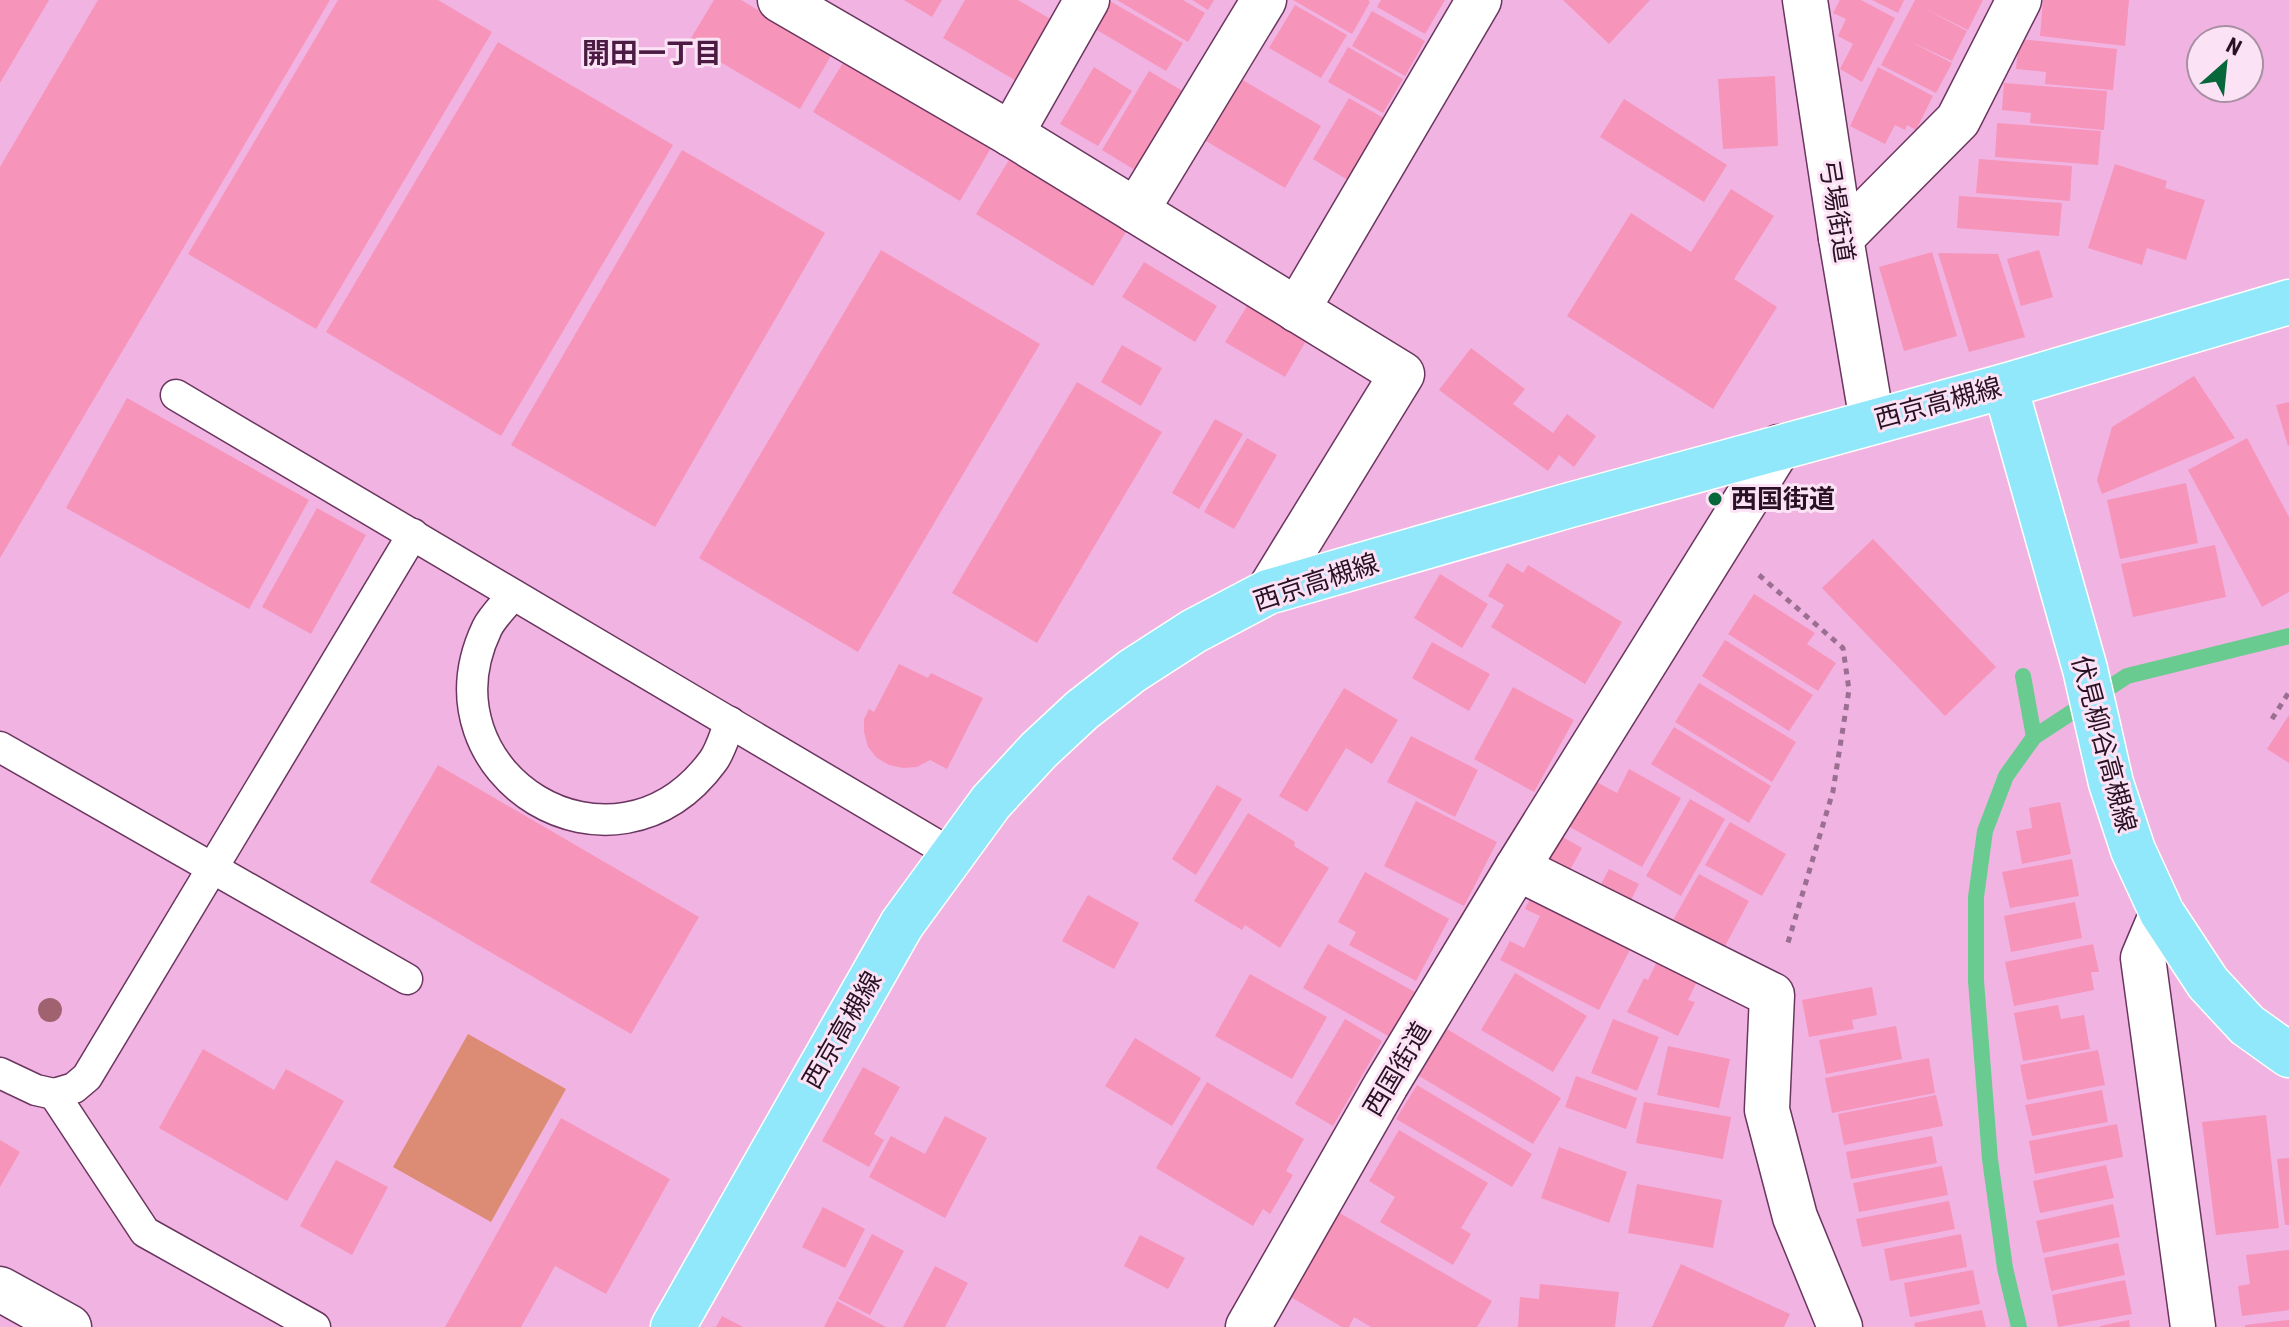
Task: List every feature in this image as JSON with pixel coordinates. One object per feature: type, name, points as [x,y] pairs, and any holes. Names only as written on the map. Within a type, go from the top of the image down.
[{"type":"main road","name":"西京高槻線","points":[[673,1327],[902,924],[952,854],[991,802],[1039,750],[1082,710],[1132,671],[1194,631],[1268,592],[2005,386],[2289,302]]},
{"type":"main road","name":"伏見柳谷高槻線","points":[[2005,386],[2085,669],[2111,783],[2133,850],[2162,913],[2208,983],[2247,1025],[2289,1055]]},
{"type":"street","points":[[780,0],[1011,134],[1402,374],[1268,592]]},
{"type":"street","points":[[1011,134],[1087,0]]},
{"type":"street","points":[[1136,211],[1264,0]]},
{"type":"street","points":[[1297,310],[1479,0]]},
{"type":"street","name":"弓場街道","points":[[1805,0],[1872,421]]},
{"type":"street","points":[[1841,238],[1958,120],[2019,0]]},
{"type":"street","name":"西国街道","points":[[1248,1327],[1386,1085],[1779,447]]},
{"type":"street","points":[[1517,868],[1772,995],[1767,1110],[1795,1217],[1840,1327]]},
{"type":"street","points":[[2162,913],[2143,958],[2193,1327]]},
{"type":"street","points":[[0,1289],[69,1327]]},
{"type":"lane","points":[[176,395],[952,854]]},
{"type":"lane","points":[[0,1073],[36,1090],[54,1094],[74,1088],[87,1077],[413,534]]},
{"type":"lane","points":[[513,595],[487,626],[473,669],[474,713],[490,755],[518,790],[557,812],[601,821],[646,814],[685,793],[715,759],[730,722]]},
{"type":"lane","points":[[0,747],[407,979]]},
{"type":"lane","points":[[54,1094],[145,1232],[315,1327]]},
{"type":"path","points":[[1757,573],[1843,648],[1849,690],[1833,791],[1772,995]]},
{"type":"path","points":[[2272,719],[2289,692]]},
{"type":"shaded area","points":[[468,1034],[566,1089],[491,1222],[393,1167]]},
{"type":"building","points":[[0,0],[49,0],[0,83]]},
{"type":"building","points":[[98,0],[330,0],[0,558],[0,167]]},
{"type":"building","points":[[338,0],[438,0],[492,32],[316,329],[188,254]]},
{"type":"building","points":[[714,0],[741,0],[832,54],[800,109],[688,43]]},
{"type":"building","points":[[904,0],[942,0],[932,17]]},
{"type":"building","points":[[965,0],[1018,0],[1054,21],[1018,82],[943,38]]},
{"type":"building","points":[[1108,0],[1183,43],[1166,71],[1092,27]]},
{"type":"building","points":[[1117,0],[1183,0],[1205,13],[1188,42]]},
{"type":"building","points":[[1192,0],[1214,0],[1208,10]]},
{"type":"building","points":[[1293,0],[1368,0],[1370,2],[1352,34]]},
{"type":"building","points":[[1381,0],[1445,0],[1425,34],[1377,7]]},
{"type":"building","points":[[1563,0],[1650,0],[1609,44]]},
{"type":"building","points":[[1840,0],[1861,0],[1895,18],[1862,82],[1840,69],[1853,44],[1838,36],[1846,19],[1833,13]]},
{"type":"building","points":[[1872,0],[1904,0],[1898,13]]},
{"type":"building","points":[[1915,0],[1983,0],[1968,30],[1925,9],[1967,31],[1952,61],[1909,41],[1952,63],[1936,93],[1881,65]]},
{"type":"building","points":[[2043,0],[2129,0],[2125,46],[2040,36]]},
{"type":"building","points":[[1295,5],[1347,35],[1321,78],[1269,48]]},
{"type":"building","points":[[1372,11],[1425,41],[1405,76],[1352,46]]},
{"type":"building","points":[[2019,39],[2117,49],[2113,90],[2045,84],[2046,72],[2016,69]]},
{"type":"building","points":[[498,42],[673,145],[501,436],[326,332]]},
{"type":"building","points":[[1348,47],[1403,79],[1383,113],[1328,82]]},
{"type":"building","points":[[844,61],[991,148],[960,201],[813,112]]},
{"type":"building","points":[[1094,67],[1132,91],[1098,146],[1060,124]]},
{"type":"building","points":[[1878,67],[1933,96],[1916,130],[1907,125],[1905,130],[1895,125],[1885,144],[1850,126]]},
{"type":"building","points":[[1149,71],[1186,93],[1138,172],[1102,150]]},
{"type":"building","points":[[1775,76],[1778,146],[1723,149],[1718,79]]},
{"type":"building","points":[[1241,79],[1321,126],[1285,188],[1206,141]]},
{"type":"building","points":[[2004,83],[2107,91],[2104,130],[2030,123],[2031,113],[2002,110]]},
{"type":"building","points":[[1349,98],[1392,123],[1356,185],[1313,159]]},
{"type":"building","points":[[1624,99],[1727,165],[1704,202],[1600,137]]},
{"type":"building","points":[[1997,123],[2101,131],[2098,165],[1995,157]]},
{"type":"building","points":[[682,150],[825,233],[655,527],[511,445]]},
{"type":"building","points":[[1979,159],[2072,166],[2070,201],[1976,193]]},
{"type":"building","points":[[1009,160],[1126,232],[1093,286],[976,214]]},
{"type":"building","points":[[2115,164],[2167,181],[2165,188],[2205,200],[2186,260],[2147,248],[2142,265],[2088,248]]},
{"type":"building","points":[[1731,189],[1774,216],[1734,279],[1777,307],[1713,409],[1567,316],[1631,213],[1691,252]]},
{"type":"building","points":[[1959,196],[2062,203],[2059,236],[1957,228]]},
{"type":"building","points":[[881,250],[1040,344],[858,652],[699,558]]},
{"type":"building","points":[[2039,250],[2053,297],[2021,306],[2007,259]]},
{"type":"building","points":[[1932,252],[1957,336],[1904,351],[1879,267]]},
{"type":"building","points":[[1938,253],[1998,254],[2025,337],[1969,352]]},
{"type":"building","points":[[1144,262],[1217,306],[1195,342],[1122,297]]},
{"type":"building","points":[[1247,306],[1306,341],[1285,377],[1225,342]]},
{"type":"building","points":[[1122,345],[1162,368],[1141,406],[1101,382]]},
{"type":"building","points":[[1471,348],[1525,389],[1513,404],[1553,433],[1567,414],[1596,436],[1574,467],[1559,455],[1548,471],[1439,390]]},
{"type":"building","points":[[2194,376],[2235,438],[2102,494],[2097,480],[2112,427]]},
{"type":"building","points":[[1077,382],[1162,432],[1037,643],[952,593]]},
{"type":"building","points":[[127,398],[309,500],[249,609],[66,508]]},
{"type":"building","points":[[2289,402],[2289,445],[2288,446],[2276,405]]},
{"type":"building","points":[[1215,419],[1243,434],[1199,509],[1172,493]]},
{"type":"building","points":[[1247,438],[1277,455],[1234,529],[1204,512]]},
{"type":"building","points":[[2247,438],[2289,517],[2289,592],[2262,607],[2188,470]]},
{"type":"building","points":[[2186,483],[2198,543],[2120,559],[2107,500]]},
{"type":"building","points":[[317,508],[366,535],[311,634],[262,607]]},
{"type":"building","points":[[1873,539],[1996,667],[1945,716],[1822,588]]},
{"type":"building","points":[[2215,545],[2226,597],[2133,617],[2121,564]]},
{"type":"building","points":[[1507,563],[1523,573],[1528,565],[1622,622],[1585,684],[1491,627],[1504,605],[1488,596]]},
{"type":"building","points":[[1440,574],[1488,604],[1462,648],[1414,618]]},
{"type":"building","points":[[1754,594],[1815,633],[1807,644],[1836,663],[1818,691],[1728,634]]},
{"type":"building","points":[[1725,640],[1813,695],[1789,731],[1702,676]]},
{"type":"building","points":[[1432,642],[1490,674],[1469,711],[1412,678]]},
{"type":"building","points":[[899,664],[928,678],[931,673],[983,698],[947,769],[930,760],[917,767],[889,765],[877,758],[868,747],[864,719],[869,709],[874,712]]},
{"type":"building","points":[[1699,683],[1796,742],[1772,782],[1675,722]]},
{"type":"building","points":[[1513,687],[1574,720],[1534,792],[1474,759]]},
{"type":"building","points":[[1344,688],[1398,720],[1372,764],[1346,748],[1307,812],[1279,796]]},
{"type":"building","points":[[2289,715],[2289,763],[2267,749]]},
{"type":"building","points":[[1674,727],[1771,786],[1749,823],[1651,764]]},
{"type":"building","points":[[1411,736],[1478,770],[1455,817],[1387,782]]},
{"type":"building","points":[[438,765],[699,917],[631,1034],[370,882]]},
{"type":"building","points":[[1629,769],[1681,798],[1642,867],[1568,826],[1593,780],[1617,793]]},
{"type":"building","points":[[1217,785],[1242,799],[1196,875],[1172,859]]},
{"type":"building","points":[[1690,799],[1725,819],[1681,896],[1646,876]]},
{"type":"building","points":[[1416,801],[1497,842],[1464,906],[1384,866]]},
{"type":"building","points":[[2060,802],[2071,854],[2022,864],[2016,831],[2032,828],[2029,808]]},
{"type":"building","points":[[1248,813],[1295,842],[1294,846],[1329,868],[1280,948],[1245,925],[1242,930],[1194,901]]},
{"type":"building","points":[[1730,822],[1786,854],[1762,896],[1705,865]]},
{"type":"building","points":[[1559,835],[1582,848],[1564,881],[1540,868]]},
{"type":"building","points":[[2072,859],[2079,896],[2010,908],[2002,872]]},
{"type":"building","points":[[1609,869],[1639,884],[1625,912],[1595,896]]},
{"type":"building","points":[[1365,872],[1449,919],[1416,981],[1349,945],[1356,932],[1338,922]]},
{"type":"building","points":[[1699,874],[1749,901],[1724,948],[1673,920]]},
{"type":"building","points":[[1534,891],[1634,942],[1599,1010],[1500,960],[1510,941],[1524,948],[1540,916],[1525,909]]},
{"type":"building","points":[[1088,895],[1139,923],[1114,969],[1062,941]]},
{"type":"building","points":[[2075,902],[2082,938],[2011,952],[2004,916]]},
{"type":"building","points":[[1328,944],[1415,992],[1390,1037],[1303,988]]},
{"type":"building","points":[[2093,944],[2099,972],[2091,972],[2094,990],[2014,1006],[2005,962]]},
{"type":"building","points":[[1661,953],[1701,973],[1688,1000],[1695,1002],[1678,1036],[1627,1012]]},
{"type":"building","points":[[1515,973],[1587,1016],[1553,1072],[1481,1030]]},
{"type":"building","points":[[1250,974],[1327,1017],[1292,1079],[1215,1036]]},
{"type":"building","points":[[1872,987],[1877,1015],[1852,1020],[1854,1029],[1809,1037],[1802,1000]]},
{"type":"building","points":[[2058,1005],[2061,1019],[2084,1015],[2090,1049],[2023,1061],[2014,1013]]},
{"type":"building","points":[[1345,1019],[1382,1041],[1333,1126],[1295,1104]]},
{"type":"building","points":[[1613,1019],[1659,1037],[1637,1091],[1591,1073]]},
{"type":"building","points":[[1896,1026],[1902,1059],[1826,1074],[1819,1040]]},
{"type":"building","points":[[1447,1029],[1561,1098],[1533,1144],[1419,1076]]},
{"type":"building","points":[[1135,1038],[1201,1078],[1172,1126],[1105,1086]]},
{"type":"building","points":[[1668,1046],[1730,1059],[1719,1108],[1657,1095]]},
{"type":"building","points":[[203,1049],[274,1090],[286,1069],[344,1101],[287,1201],[159,1128]]},
{"type":"building","points":[[2098,1050],[2105,1085],[2027,1100],[2020,1065]]},
{"type":"building","points":[[1929,1058],[1935,1093],[1832,1113],[1825,1078]]},
{"type":"building","points":[[863,1067],[900,1087],[874,1134],[884,1140],[869,1167],[822,1141]]},
{"type":"building","points":[[1576,1076],[1637,1098],[1626,1129],[1565,1107]]},
{"type":"building","points":[[1207,1082],[1304,1139],[1286,1171],[1293,1175],[1270,1214],[1263,1209],[1253,1226],[1156,1168]]},
{"type":"building","points":[[1417,1085],[1532,1154],[1512,1187],[1396,1119]]},
{"type":"building","points":[[2102,1090],[2108,1122],[2032,1136],[2025,1105]]},
{"type":"building","points":[[1936,1095],[1943,1126],[1844,1145],[1838,1114]]},
{"type":"building","points":[[1644,1102],[1731,1117],[1723,1159],[1636,1143]]},
{"type":"building","points":[[2266,1115],[2279,1228],[2216,1235],[2202,1122]]},
{"type":"building","points":[[945,1116],[987,1138],[945,1218],[869,1177],[891,1136],[925,1154]]},
{"type":"building","points":[[561,1118],[670,1179],[606,1294],[555,1266],[521,1327],[445,1327]]},
{"type":"building","points":[[2117,1124],[2123,1157],[2035,1174],[2029,1141]]},
{"type":"building","points":[[1399,1130],[1488,1183],[1461,1228],[1471,1234],[1453,1265],[1380,1222],[1395,1197],[1369,1181]]},
{"type":"building","points":[[1932,1136],[1937,1163],[1851,1179],[1846,1152]]},
{"type":"building","points":[[0,1140],[20,1152],[0,1187]]},
{"type":"building","points":[[1559,1147],[1627,1172],[1609,1223],[1541,1198]]},
{"type":"building","points":[[2289,1158],[2289,1225],[2285,1225],[2277,1159]]},
{"type":"building","points":[[336,1160],[388,1187],[352,1255],[300,1226]]},
{"type":"building","points":[[2106,1165],[2114,1198],[2040,1213],[2033,1181]]},
{"type":"building","points":[[1942,1166],[1948,1195],[1859,1212],[1853,1183]]},
{"type":"building","points":[[1637,1184],[1722,1200],[1713,1248],[1628,1233]]},
{"type":"building","points":[[1949,1201],[1955,1229],[1862,1247],[1856,1219]]},
{"type":"building","points":[[2113,1204],[2120,1237],[2043,1253],[2036,1221]]},
{"type":"building","points":[[823,1207],[865,1229],[845,1268],[802,1247]]},
{"type":"building","points":[[1338,1212],[1492,1301],[1477,1327],[1371,1327],[1354,1317],[1349,1327],[1342,1327],[1289,1296]]},
{"type":"building","points":[[872,1234],[904,1251],[870,1315],[838,1299]]},
{"type":"building","points":[[1961,1234],[1967,1267],[1890,1281],[1884,1249]]},
{"type":"building","points":[[1140,1235],[1185,1258],[1168,1289],[1124,1266]]},
{"type":"building","points":[[2118,1243],[2125,1275],[2051,1291],[2044,1258]]},
{"type":"building","points":[[2289,1250],[2289,1310],[2242,1316],[2238,1286],[2250,1284],[2246,1255]]},
{"type":"building","points":[[1681,1264],[1790,1314],[1784,1327],[1652,1327]]},
{"type":"building","points":[[935,1266],[968,1283],[945,1327],[903,1327]]},
{"type":"building","points":[[1973,1270],[1980,1304],[1910,1317],[1904,1283]]},
{"type":"building","points":[[2125,1280],[2132,1314],[2058,1327],[2052,1295]]},
{"type":"building","points":[[1540,1284],[1619,1292],[1615,1327],[1518,1327],[1520,1297],[1539,1299]]},
{"type":"building","points":[[837,1301],[886,1327],[824,1327]]},
{"type":"building","points":[[1982,1310],[1986,1327],[1915,1327],[1914,1323]]},
{"type":"building","points":[[722,1316],[743,1327],[716,1327]]},
{"type":"building","points":[[2129,1320],[2130,1327],[2100,1327],[2100,1326]]},
{"type":"building","points":[[2289,1320],[2289,1327],[2245,1327],[2245,1325]]},
{"type":"waterway","points":[[2019,1327],[2005,1268],[1990,1159],[1976,981],[1976,897],[1985,831],[2006,776],[2034,737],[2127,676],[2289,636]]},
{"type":"waterway","points":[[2023,676],[2034,737]]},
{"type":"place","name":"西国街道","points":[[1715,499]]},
{"type":"district","name":"開田一丁目","points":[[652,53]]}]
